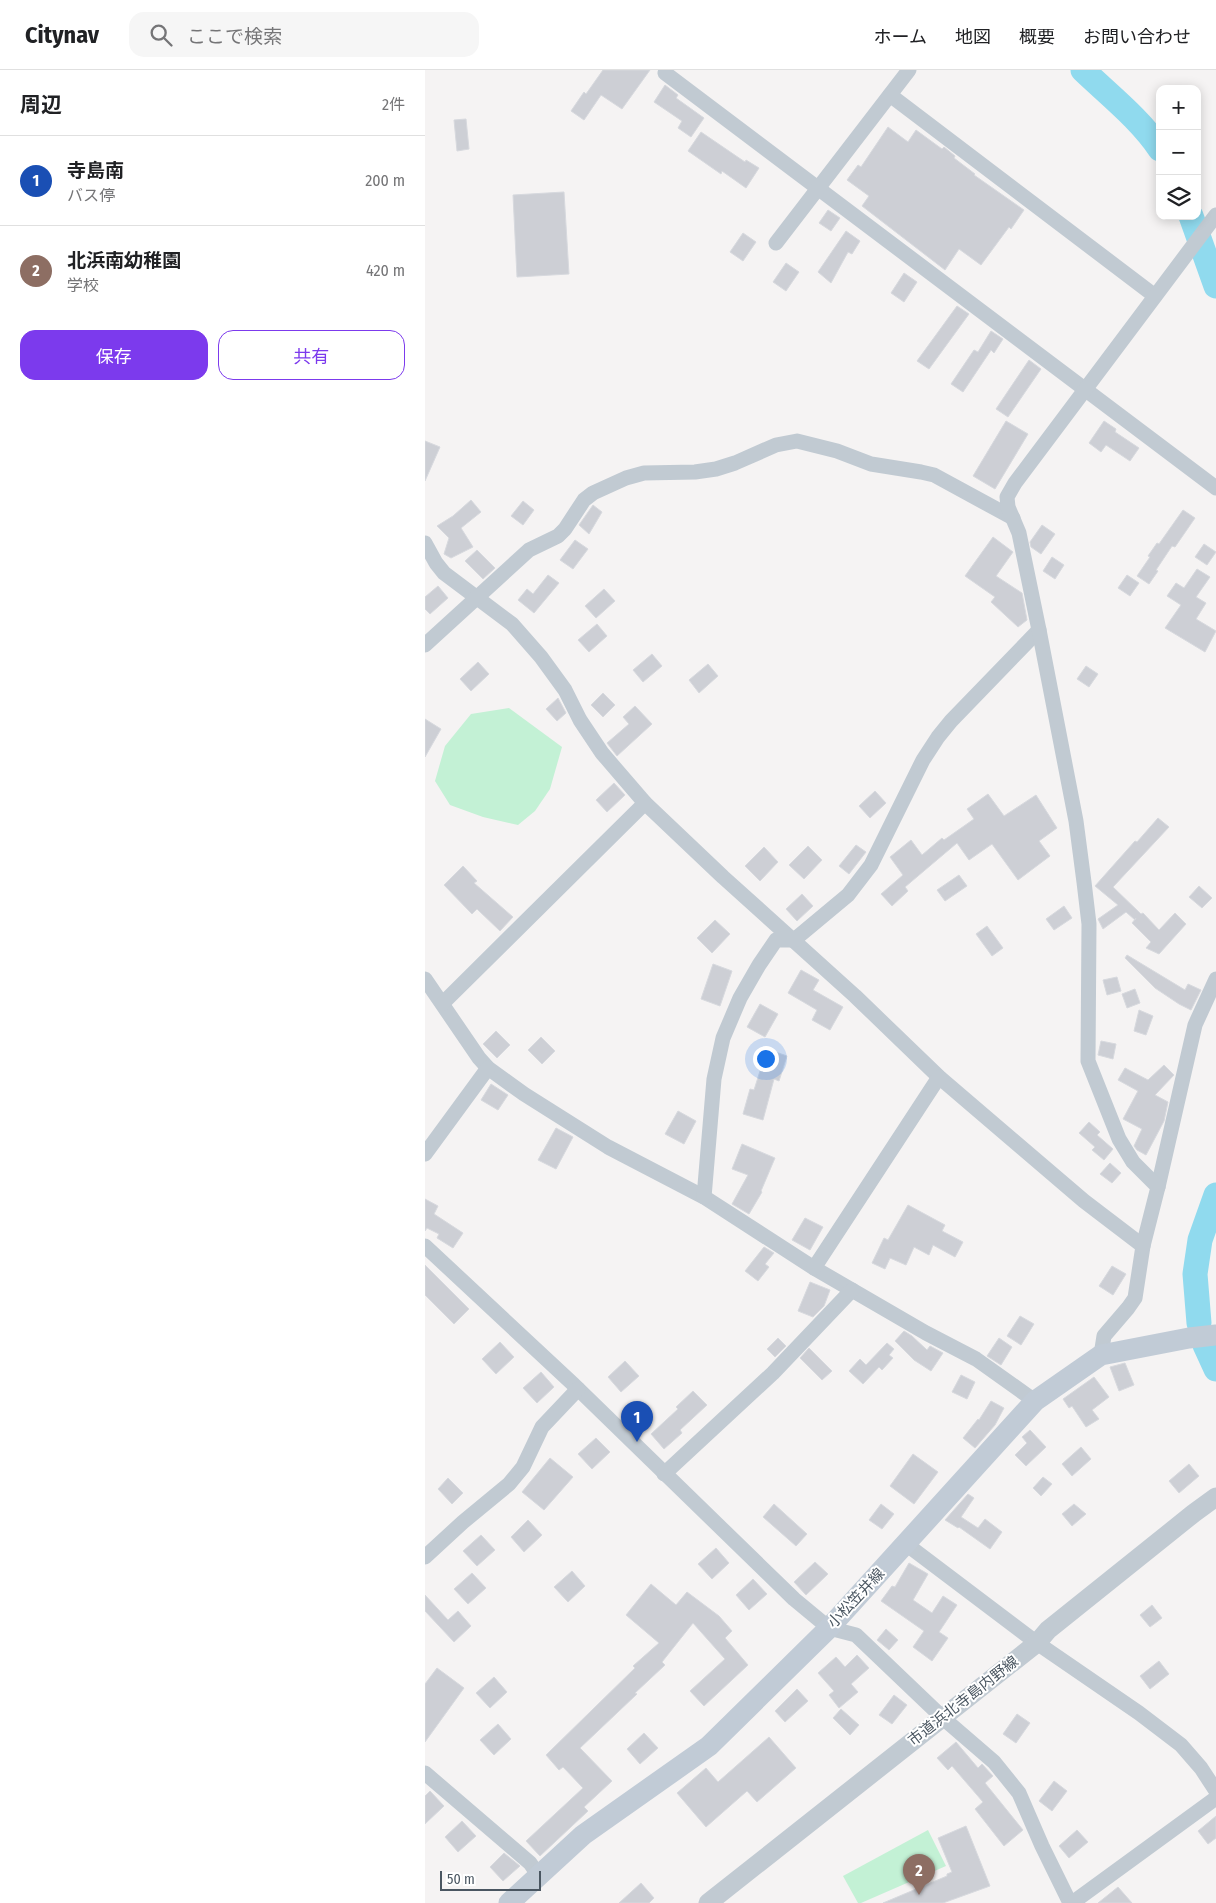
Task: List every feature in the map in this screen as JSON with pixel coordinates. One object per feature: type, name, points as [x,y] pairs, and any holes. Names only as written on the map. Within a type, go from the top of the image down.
[{"type":"main road","name":"小松笠井線","points":[[509,1903],[583,1835],[709,1746],[829,1628],[1035,1401],[1101,1355],[1189,1338],[1216,1335]]},
{"type":"street","points":[[776,243],[909,70]]},
{"type":"street","points":[[665,71],[1216,488]]},
{"type":"street","points":[[890,95],[1155,296]]},
{"type":"street","points":[[1157,1187],[1133,1162],[1119,1139],[1088,1061],[1089,924],[1076,821],[1019,533],[1008,507],[1007,498],[1015,483],[1216,215]]},
{"type":"street","points":[[425,645],[529,550],[558,536],[565,529],[584,500],[593,493],[626,478],[644,473],[695,472],[716,469],[776,445],[797,442],[837,451],[871,464],[934,476],[1013,518]]},
{"type":"street","points":[[425,543],[444,574],[512,624],[541,657],[565,690],[580,720],[602,753],[645,803],[939,1077],[1083,1201],[1143,1246]]},
{"type":"street","points":[[704,1197],[714,1078],[723,1038],[740,998],[759,965],[776,940],[794,940],[848,894],[871,865],[923,760],[938,737],[951,721],[1039,630]]},
{"type":"street","points":[[443,1003],[645,803]]},
{"type":"street","points":[[425,979],[479,1058],[488,1068],[523,1094],[608,1147],[704,1197],[814,1268],[976,1359],[1035,1401]]},
{"type":"street","points":[[1101,1355],[1103,1336],[1135,1298],[1143,1246],[1195,1025],[1216,979]]},
{"type":"street","points":[[425,1154],[488,1068]]},
{"type":"street","points":[[814,1268],[939,1077]]},
{"type":"street","points":[[425,1246],[578,1389],[794,1599],[829,1628],[857,1635],[943,1718],[994,1762],[1019,1793],[1042,1846],[1071,1903],[1216,1798]]},
{"type":"street","points":[[664,1474],[773,1373],[852,1290]]},
{"type":"street","points":[[425,1557],[509,1484],[523,1467],[542,1427],[578,1389]]},
{"type":"street","name":"市道浜北寺島内野線","points":[[708,1903],[1037,1643],[1048,1630],[1194,1512],[1216,1497]]},
{"type":"street","points":[[907,1544],[1037,1643],[1139,1713],[1181,1745],[1201,1768],[1216,1790]]},
{"type":"street","points":[[425,1774],[530,1863],[539,1876]]},
{"type":"green space","points":[[509,708],[562,747],[550,789],[535,811],[518,825],[483,817],[450,805],[435,781],[445,746],[471,714]]},
{"type":"green space","points":[[928,1830],[946,1866],[858,1903],[843,1876]]},
{"type":"building","points":[[603,70],[650,70],[622,109],[601,95],[584,120],[571,111]]},
{"type":"building","points":[[665,85],[678,95],[676,98],[704,118],[691,137],[678,128],[682,121],[654,102]]},
{"type":"building","points":[[466,119],[469,149],[457,151],[454,120]]},
{"type":"building","points":[[888,127],[908,142],[916,130],[942,149],[944,147],[974,175],[1024,210],[981,265],[959,249],[945,270],[862,206],[869,196],[847,180],[858,165],[861,167]]},
{"type":"building","points":[[701,132],[745,162],[746,160],[759,168],[746,188],[722,171],[721,174],[688,151]]},
{"type":"building","points":[[564,192],[569,274],[517,277],[513,195]]},
{"type":"building","points":[[828,210],[840,218],[831,231],[819,223]]},
{"type":"building","points":[[846,231],[860,241],[852,254],[848,252],[831,283],[818,272]]},
{"type":"building","points":[[743,233],[756,242],[743,261],[730,252]]},
{"type":"building","points":[[786,263],[799,272],[786,291],[773,282]]},
{"type":"building","points":[[904,273],[917,282],[904,302],[891,293]]},
{"type":"building","points":[[957,306],[969,314],[929,369],[917,361]]},
{"type":"building","points":[[991,331],[1003,339],[994,353],[991,350],[963,392],[951,384],[974,350],[978,352]]},
{"type":"building","points":[[1029,360],[1041,369],[1008,417],[996,409]]},
{"type":"building","points":[[1006,421],[1028,434],[995,489],[973,476]]},
{"type":"building","points":[[1104,421],[1116,429],[1115,432],[1139,448],[1130,461],[1106,445],[1101,452],[1089,443]]},
{"type":"building","points":[[425,441],[440,447],[425,481]]},
{"type":"building","points":[[471,500],[481,512],[461,528],[473,547],[451,558],[444,554],[449,538],[437,526],[453,516]]},
{"type":"building","points":[[523,501],[534,510],[523,525],[511,516]]},
{"type":"building","points":[[593,505],[602,512],[589,534],[579,525]]},
{"type":"building","points":[[1183,510],[1195,518],[1175,547],[1172,546],[1149,584],[1137,576],[1157,543],[1159,544]]},
{"type":"building","points":[[1042,525],[1055,534],[1041,554],[1031,547],[1030,542]]},
{"type":"building","points":[[993,537],[1013,552],[996,576],[1022,593],[1027,620],[1018,627],[991,602],[995,597],[965,576]]},
{"type":"building","points":[[575,540],[588,549],[573,569],[560,560]]},
{"type":"building","points":[[1204,544],[1216,552],[1207,565],[1195,557]]},
{"type":"building","points":[[477,550],[495,568],[483,579],[465,561]]},
{"type":"building","points":[[1052,557],[1064,565],[1055,579],[1043,571]]},
{"type":"building","points":[[1197,569],[1210,577],[1196,597],[1206,603],[1196,619],[1216,631],[1205,652],[1165,628],[1181,605],[1167,596],[1176,583],[1184,588]]},
{"type":"building","points":[[548,575],[559,583],[534,613],[518,600],[527,589],[533,594]]},
{"type":"building","points":[[1127,575],[1139,583],[1130,596],[1118,588]]},
{"type":"building","points":[[438,586],[448,598],[430,614],[425,609],[425,597]]},
{"type":"building","points":[[604,589],[615,601],[596,618],[585,606]]},
{"type":"building","points":[[597,624],[607,636],[589,652],[578,640]]},
{"type":"building","points":[[652,654],[662,666],[643,682],[633,670]]},
{"type":"building","points":[[478,662],[489,674],[471,691],[460,679]]},
{"type":"building","points":[[708,664],[718,676],[699,693],[689,680]]},
{"type":"building","points":[[1086,666],[1098,674],[1089,687],[1077,679]]},
{"type":"building","points":[[603,693],[615,705],[603,717],[591,705]]},
{"type":"building","points":[[558,698],[566,713],[557,721],[546,709]]},
{"type":"building","points":[[635,706],[652,724],[617,756],[607,743],[629,724],[623,717]]},
{"type":"building","points":[[425,719],[441,729],[425,757]]},
{"type":"building","points":[[614,783],[625,795],[607,812],[596,800]]},
{"type":"building","points":[[875,791],[886,803],[870,818],[859,806]]},
{"type":"building","points":[[988,794],[1004,816],[1036,795],[1057,828],[1039,841],[1050,856],[1018,880],[992,844],[969,860],[957,843],[905,887],[908,891],[892,906],[881,894],[903,875],[890,857],[911,840],[922,855],[942,838],[944,840],[974,819],[967,809]]},
{"type":"building","points":[[1158,818],[1169,827],[1113,887],[1159,930],[1175,913],[1186,924],[1159,954],[1146,948],[1151,942],[1132,923],[1135,920],[1126,912],[1103,929],[1098,919],[1118,905],[1095,886]]},
{"type":"building","points":[[856,845],[866,852],[849,874],[839,866]]},
{"type":"building","points":[[808,846],[822,860],[804,879],[789,865]]},
{"type":"building","points":[[764,847],[778,862],[760,881],[745,866]]},
{"type":"building","points":[[463,866],[477,881],[474,883],[513,917],[500,931],[477,909],[472,914],[444,885]]},
{"type":"building","points":[[959,875],[967,886],[945,901],[937,890]]},
{"type":"building","points":[[1199,886],[1212,898],[1202,908],[1189,897]]},
{"type":"building","points":[[802,894],[813,906],[797,921],[786,909]]},
{"type":"building","points":[[1064,906],[1072,918],[1054,930],[1046,919]]},
{"type":"building","points":[[715,920],[730,934],[712,953],[697,938]]},
{"type":"building","points":[[987,926],[1003,948],[992,956],[976,934]]},
{"type":"building","points":[[1127,955],[1185,990],[1188,984],[1201,990],[1191,1010],[1155,988],[1125,958]]},
{"type":"building","points":[[713,964],[732,971],[720,1006],[701,999]]},
{"type":"building","points":[[801,970],[819,980],[813,990],[843,1007],[830,1030],[812,1020],[817,1010],[788,993]]},
{"type":"building","points":[[1117,977],[1121,991],[1107,995],[1103,980]]},
{"type":"building","points":[[1135,989],[1140,1003],[1127,1008],[1122,994]]},
{"type":"building","points":[[760,1004],[778,1014],[765,1037],[747,1027]]},
{"type":"building","points":[[1139,1010],[1153,1016],[1146,1035],[1134,1031]]},
{"type":"building","points":[[496,1031],[510,1045],[497,1058],[483,1044]]},
{"type":"building","points":[[541,1037],[555,1051],[542,1064],[528,1050]]},
{"type":"building","points":[[1101,1041],[1116,1044],[1113,1059],[1098,1055]]},
{"type":"building","points":[[767,1049],[787,1056],[779,1081],[774,1079],[763,1120],[743,1114],[750,1089],[754,1090]]},
{"type":"building","points":[[1164,1065],[1174,1075],[1155,1095],[1168,1102],[1164,1121],[1146,1155],[1134,1146],[1142,1129],[1123,1119],[1138,1091],[1118,1080],[1125,1068],[1148,1080]]},
{"type":"building","points":[[491,1084],[508,1095],[498,1110],[481,1100]]},
{"type":"building","points":[[678,1111],[696,1121],[684,1144],[665,1134]]},
{"type":"building","points":[[1089,1122],[1100,1132],[1097,1135],[1113,1149],[1104,1160],[1092,1150],[1095,1147],[1079,1133]]},
{"type":"building","points":[[556,1128],[573,1137],[556,1169],[538,1160]]},
{"type":"building","points":[[742,1144],[775,1158],[762,1192],[749,1214],[732,1204],[748,1175],[732,1169]]},
{"type":"building","points":[[1110,1163],[1121,1173],[1112,1183],[1100,1174]]},
{"type":"building","points":[[425,1199],[438,1206],[434,1214],[463,1233],[453,1248],[437,1238],[439,1234],[427,1228],[425,1231]]},
{"type":"building","points":[[908,1205],[945,1225],[942,1231],[963,1242],[955,1257],[933,1245],[929,1255],[914,1247],[906,1265],[890,1258],[885,1269],[872,1263],[884,1238],[888,1240]]},
{"type":"building","points":[[805,1218],[823,1227],[810,1250],[792,1240]]},
{"type":"building","points":[[764,1247],[774,1253],[765,1264],[769,1267],[758,1281],[745,1271]]},
{"type":"building","points":[[425,1265],[469,1309],[454,1324],[425,1295]]},
{"type":"building","points":[[1112,1266],[1126,1274],[1113,1295],[1099,1286]]},
{"type":"building","points":[[810,1282],[830,1290],[824,1306],[813,1317],[798,1311]]},
{"type":"building","points":[[1020,1316],[1034,1324],[1021,1345],[1007,1336]]},
{"type":"building","points":[[904,1331],[927,1350],[930,1346],[943,1353],[931,1371],[914,1360],[895,1341]]},
{"type":"building","points":[[778,1338],[786,1346],[775,1357],[767,1349]]},
{"type":"building","points":[[999,1338],[1012,1347],[1001,1365],[987,1356]]},
{"type":"building","points":[[500,1342],[514,1357],[496,1374],[482,1359]]},
{"type":"building","points":[[887,1343],[894,1349],[889,1355],[893,1358],[882,1370],[879,1367],[863,1384],[849,1371],[860,1359],[866,1365]]},
{"type":"building","points":[[809,1348],[832,1371],[822,1380],[800,1358]]},
{"type":"building","points":[[625,1361],[639,1376],[621,1392],[608,1377]]},
{"type":"building","points":[[1125,1363],[1134,1385],[1119,1391],[1110,1367]]},
{"type":"building","points":[[541,1372],[554,1387],[537,1403],[523,1388]]},
{"type":"building","points":[[961,1375],[975,1382],[967,1399],[952,1392]]},
{"type":"building","points":[[1094,1377],[1109,1397],[1092,1410],[1099,1419],[1086,1427],[1072,1406],[1069,1408],[1063,1399]]},
{"type":"building","points":[[693,1391],[707,1405],[680,1430],[682,1433],[664,1449],[651,1434],[678,1409],[676,1407]]},
{"type":"building","points":[[991,1401],[1004,1408],[995,1425],[975,1448],[963,1438],[979,1420]]},
{"type":"building","points":[[1030,1430],[1046,1447],[1026,1466],[1015,1455],[1027,1443],[1022,1437]]},
{"type":"building","points":[[596,1438],[610,1452],[592,1469],[578,1454]]},
{"type":"building","points":[[1081,1447],[1091,1459],[1072,1476],[1062,1464]]},
{"type":"building","points":[[913,1454],[938,1472],[914,1504],[890,1486]]},
{"type":"building","points":[[550,1458],[573,1477],[544,1510],[522,1492]]},
{"type":"building","points":[[1189,1464],[1199,1476],[1179,1493],[1169,1481]]},
{"type":"building","points":[[1043,1477],[1052,1484],[1041,1496],[1033,1488]]},
{"type":"building","points":[[448,1478],[463,1493],[452,1504],[438,1489]]},
{"type":"building","points":[[968,1494],[974,1498],[961,1517],[978,1528],[985,1519],[1002,1532],[990,1549],[959,1527],[945,1520]]},
{"type":"building","points":[[774,1504],[807,1534],[796,1546],[763,1517]]},
{"type":"building","points":[[881,1504],[894,1514],[882,1529],[869,1520]]},
{"type":"building","points":[[1074,1504],[1086,1514],[1072,1526],[1062,1514]]},
{"type":"building","points":[[528,1520],[542,1535],[524,1552],[511,1537]]},
{"type":"building","points":[[481,1535],[495,1550],[477,1566],[463,1551]]},
{"type":"building","points":[[716,1548],[729,1563],[712,1579],[698,1564]]},
{"type":"building","points":[[815,1562],[828,1574],[806,1595],[794,1582]]},
{"type":"building","points":[[909,1563],[928,1574],[913,1600],[932,1613],[943,1596],[957,1605],[939,1632],[948,1638],[932,1661],[913,1647],[924,1631],[881,1601],[892,1586],[895,1587]]},
{"type":"building","points":[[572,1571],[585,1586],[568,1602],[554,1587]]},
{"type":"building","points":[[472,1573],[486,1588],[468,1604],[454,1589]]},
{"type":"building","points":[[753,1579],[767,1594],[749,1610],[736,1595]]},
{"type":"building","points":[[651,1584],[676,1605],[687,1592],[719,1616],[732,1631],[725,1638],[748,1665],[704,1706],[690,1691],[725,1659],[693,1623],[662,1662],[665,1665],[580,1748],[612,1781],[584,1807],[588,1811],[540,1856],[526,1841],[583,1788],[563,1767],[559,1770],[546,1755],[635,1668],[633,1666],[659,1643],[626,1615]]},
{"type":"building","points":[[425,1595],[448,1620],[458,1611],[471,1626],[454,1642],[425,1611]]},
{"type":"building","points":[[1152,1605],[1162,1618],[1150,1627],[1140,1615]]},
{"type":"building","points":[[886,1629],[898,1640],[889,1650],[877,1640]]},
{"type":"building","points":[[857,1655],[869,1668],[851,1684],[858,1692],[839,1708],[829,1695],[834,1691],[818,1673],[836,1657],[845,1667]]},
{"type":"building","points":[[1159,1661],[1169,1674],[1150,1689],[1140,1676]]},
{"type":"building","points":[[437,1668],[464,1688],[425,1742],[425,1684]]},
{"type":"building","points":[[494,1677],[507,1692],[490,1708],[476,1693]]},
{"type":"building","points":[[797,1689],[808,1701],[785,1722],[775,1711]]},
{"type":"building","points":[[894,1695],[907,1705],[892,1724],[879,1715]]},
{"type":"building","points":[[841,1709],[859,1725],[850,1735],[833,1718]]},
{"type":"building","points":[[1017,1714],[1030,1723],[1016,1743],[1003,1734]]},
{"type":"building","points":[[498,1724],[511,1739],[494,1755],[480,1740]]},
{"type":"building","points":[[644,1733],[658,1748],[640,1764],[627,1749]]},
{"type":"building","points":[[769,1737],[796,1768],[757,1802],[747,1791],[706,1827],[677,1793],[706,1768],[718,1782]]},
{"type":"building","points":[[956,1742],[978,1768],[982,1764],[993,1776],[985,1783],[1023,1830],[1004,1846],[975,1809],[983,1802],[952,1766],[948,1770],[937,1758]]},
{"type":"building","points":[[1054,1781],[1067,1791],[1052,1811],[1039,1801]]},
{"type":"building","points":[[430,1791],[444,1806],[425,1824],[425,1796]]},
{"type":"building","points":[[1216,1816],[1216,1838],[1208,1844],[1198,1831]]},
{"type":"building","points":[[462,1821],[476,1836],[458,1852],[445,1837]]},
{"type":"building","points":[[966,1826],[990,1886],[943,1903],[883,1903],[947,1876],[947,1874],[952,1872],[938,1838]]},
{"type":"building","points":[[1077,1830],[1088,1842],[1069,1858],[1059,1846]]},
{"type":"building","points":[[504,1853],[520,1866],[503,1881],[490,1867]]},
{"type":"building","points":[[641,1883],[654,1898],[649,1903],[619,1903]]},
{"type":"building","points":[[1118,1887],[1132,1903],[1098,1903]]},
{"type":"waterway","points":[[1083,70],[1134,117],[1156,144]]},
{"type":"waterway","points":[[1192,220],[1216,286]]},
{"type":"waterway","points":[[1199,1323],[1195,1274],[1200,1240],[1216,1195]]},
{"type":"waterway","points":[[1205,1345],[1216,1369]]},
{"type":"place","name":"寺島南","points":[[637,1442]]},
{"type":"place","name":"北浜南幼稚園","points":[[919,1895]]}]
